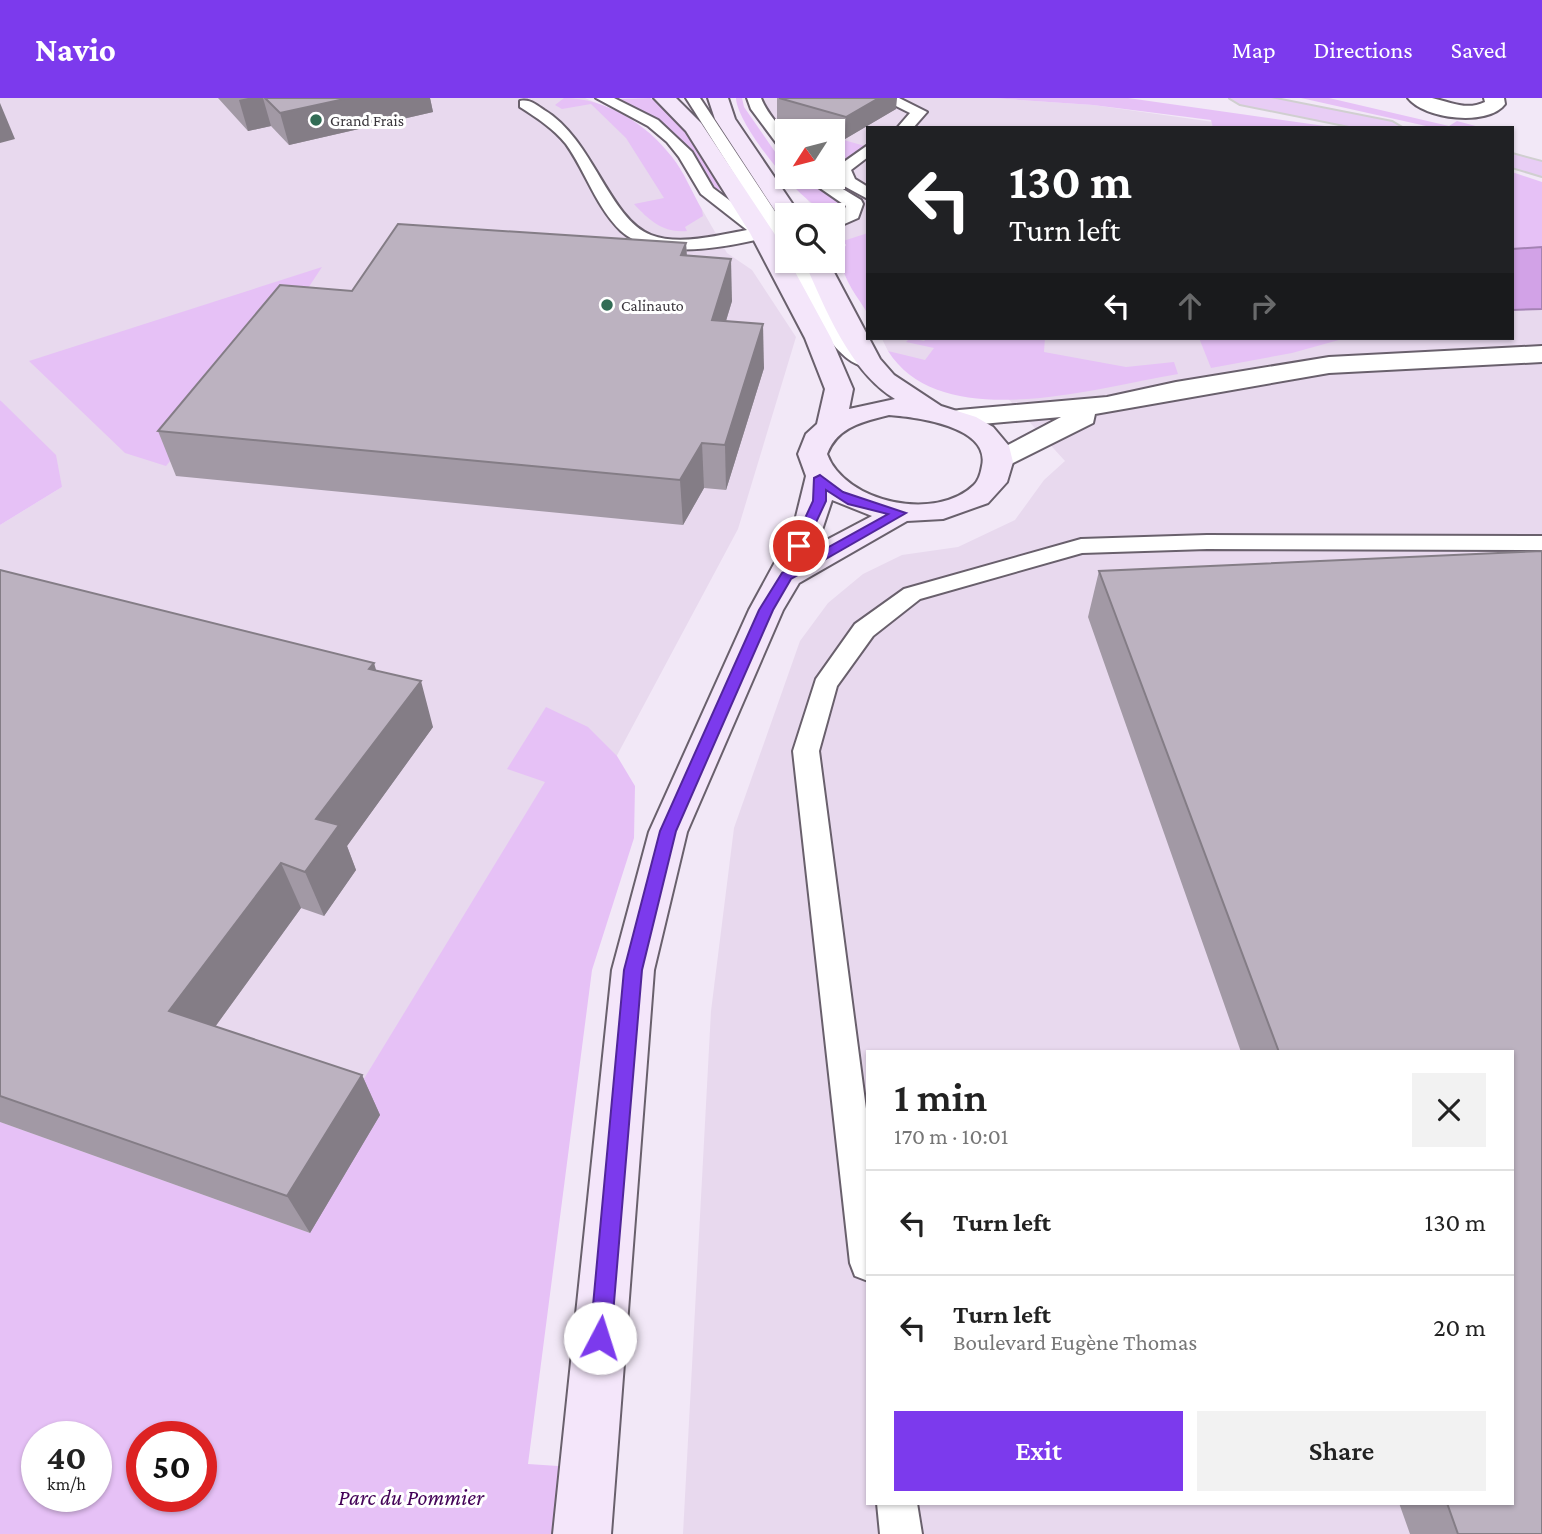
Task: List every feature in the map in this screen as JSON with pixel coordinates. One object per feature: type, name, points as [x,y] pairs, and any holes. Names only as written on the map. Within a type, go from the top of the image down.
[{"type":"main road","points":[[664,98],[694,127],[762,233],[818,338],[839,389],[831,426]]},
{"type":"main road","points":[[718,98],[718,106],[724,119],[781,203]]},
{"type":"main road","points":[[1240,98],[1382,126]]},
{"type":"main road","points":[[1514,161],[1542,169]]},
{"type":"main road","points":[[820,478],[839,495],[857,503],[899,513],[927,513],[953,508],[975,499],[990,487],[998,472],[999,461],[991,442],[947,415],[898,391],[868,362],[822,273]]},
{"type":"main road","points":[[582,1534],[633,970],[668,831],[766,610],[786,576],[820,501],[820,478],[814,464],[813,450],[819,437],[847,416],[878,409],[913,407],[947,415]]},
{"type":"main road","points":[[786,576],[899,513]]},
{"type":"street","points":[[1418,98],[1438,108],[1467,111],[1489,108],[1495,104],[1494,98]]},
{"type":"street","points":[[947,415],[1107,405],[1176,390],[1329,365],[1542,354]]},
{"type":"street","points":[[999,461],[1107,405]]},
{"type":"lane","points":[[603,98],[653,123],[672,139],[686,155],[707,191],[762,233]]},
{"type":"lane","points":[[693,98],[775,225]]},
{"type":"lane","points":[[754,98],[758,109],[775,132]]},
{"type":"lane","points":[[887,98],[920,111],[906,126]]},
{"type":"lane","points":[[525,104],[560,128],[578,150],[618,219],[647,240],[671,243],[762,233]]},
{"type":"lane","points":[[866,151],[842,169],[848,182],[866,193]]},
{"type":"lane","points":[[831,189],[855,204],[852,214],[845,217]]},
{"type":"lane","points":[[845,231],[866,223]]},
{"type":"lane","points":[[802,273],[837,340],[868,362]]},
{"type":"lane","points":[[866,1246],[806,751],[825,685],[864,630],[912,594],[1081,546],[1207,542],[1542,542]]},
{"type":"lane","points":[[897,1505],[901,1534]]},
{"type":"shaded area","points":[[0,98],[585,98],[629,117],[672,157],[727,253],[752,270],[796,337],[738,529],[297,1354],[0,1228],[0,525],[62,487],[0,400]]},
{"type":"shaded area","points":[[747,98],[992,98],[1093,105],[1242,126],[866,126],[866,250],[850,249],[845,243],[845,203],[811,203],[799,189],[845,189],[845,119],[775,119],[775,144],[749,108]]},
{"type":"shaded area","points":[[1514,188],[1542,197],[1542,1534],[683,1534],[711,1011],[734,828],[800,641],[828,603],[863,574],[902,555],[958,547],[1015,520],[1044,480],[1065,461],[1004,394],[888,351],[882,340],[1514,340]]},
{"type":"shaded area","points":[[1542,247],[1542,309],[1514,310],[1514,249]]},
{"type":"green space","points":[[564,98],[579,99],[610,108],[650,134],[680,169],[703,216],[685,227],[687,231],[678,231],[657,225],[646,216],[634,204],[664,198],[626,138],[591,104],[562,109],[555,105]]},
{"type":"green space","points":[[650,98],[683,127],[701,151],[723,190],[716,189],[695,157],[675,135],[663,125],[617,99]]},
{"type":"green space","points":[[736,98],[742,98],[744,107],[775,152],[775,165],[758,144],[739,110]]},
{"type":"green space","points":[[992,98],[1128,98],[1325,126],[1212,126],[1211,120],[1093,105]]},
{"type":"green space","points":[[1301,98],[1329,98],[1449,126],[1426,126]]},
{"type":"green space","points":[[1457,121],[1476,126],[1449,126]]},
{"type":"green space","points":[[845,140],[865,146],[845,160]]},
{"type":"green space","points":[[1514,173],[1542,182],[1542,247],[1514,249]]},
{"type":"green space","points":[[797,189],[824,189],[848,202],[847,213],[845,203],[812,203]]},
{"type":"green space","points":[[866,234],[866,311],[844,273],[845,240]]},
{"type":"green space","points":[[322,267],[291,314],[166,466],[125,453],[29,361]]},
{"type":"green space","points":[[1045,340],[1044,352],[1126,367],[1174,362],[1178,374],[1065,395],[982,399],[945,392],[913,377],[888,351],[925,360],[934,348],[906,342]]},
{"type":"green space","points":[[1200,340],[1339,340],[1292,353],[1211,368]]},
{"type":"green space","points":[[0,400],[56,455],[62,487],[0,525]]},
{"type":"green space","name":"Parc du Pommier","points":[[546,707],[588,727],[617,756],[635,786],[634,838],[592,970],[528,1464],[588,1468],[582,1534],[0,1534],[0,1122],[310,1233],[348,1105],[545,782],[507,769]]},
{"type":"building","points":[[265,98],[349,98],[280,113]]},
{"type":"building","points":[[779,98],[879,98],[846,117]]},
{"type":"building","points":[[398,224],[686,243],[681,255],[731,259],[712,320],[763,324],[725,445],[702,443],[680,480],[158,431],[280,285],[352,291]]},
{"type":"building","points":[[1542,551],[1542,1534],[1458,1534],[1448,1505],[1514,1505],[1514,1050],[1278,1050],[1099,571]]},
{"type":"building","points":[[0,570],[374,663],[369,669],[421,681],[316,819],[339,825],[305,872],[281,863],[169,1011],[362,1075],[287,1196],[0,1096]]},
{"type":"place","name":"Grand Frais","points":[[316,120]]},
{"type":"place","name":"Calinauto","points":[[607,305]]},
{"type":"route","points":[[600,1338],[633,970],[668,831],[766,610],[786,576],[899,513],[866,507],[839,495],[820,478],[820,501],[799,546]]}]
